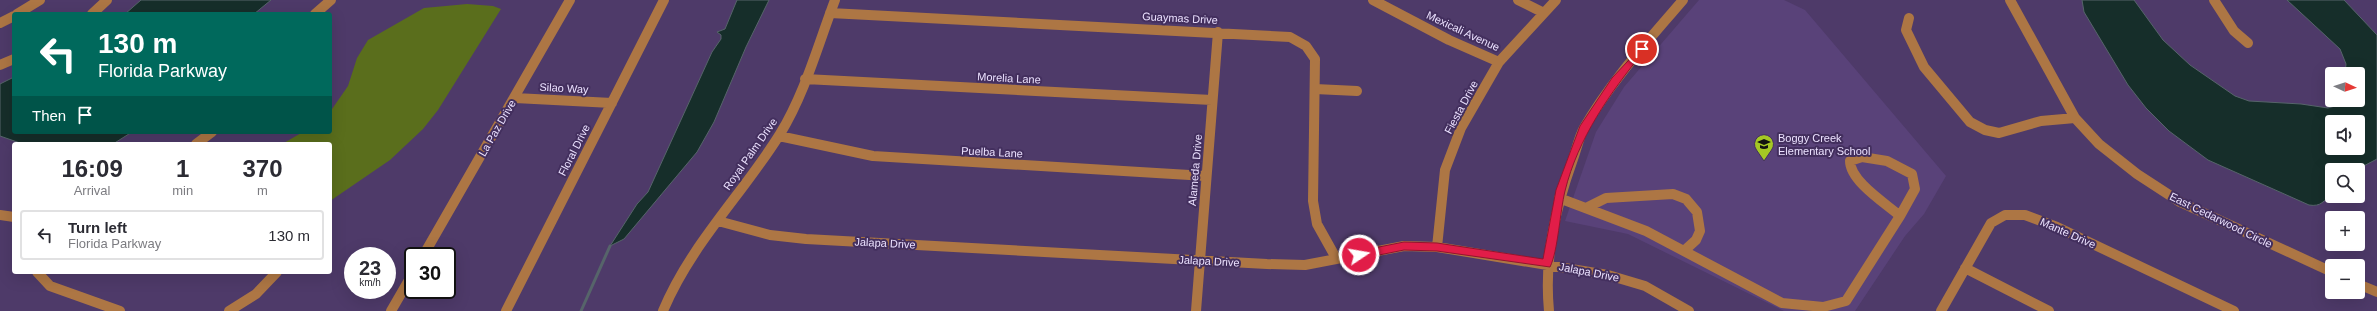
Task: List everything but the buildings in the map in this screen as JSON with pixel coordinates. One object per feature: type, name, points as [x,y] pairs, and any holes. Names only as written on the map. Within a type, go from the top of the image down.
[{"type":"street","points":[[20,12],[40,0]]},
{"type":"street","points":[[94,12],[107,0]]},
{"type":"street","points":[[316,12],[331,0]]},
{"type":"street","name":"La Paz Drive","points":[[428,247],[570,0]]},
{"type":"street","name":"Floral Drive","points":[[506,311],[664,0]]},
{"type":"street","name":"Royal Palm Drive","points":[[663,311],[686,262],[718,221],[779,136],[795,108],[835,0]]},
{"type":"street","name":"Mexicali Avenue","points":[[1373,0],[1449,40],[1499,62]]},
{"type":"street","points":[[1518,0],[1544,12]]},
{"type":"street","name":"Fiesta Drive","points":[[1437,247],[1444,170],[1461,128],[1499,62],[1556,0]]},
{"type":"street","points":[[1549,311],[1546,287],[1546,264],[1559,198],[1585,126],[1615,80],[1683,0]]},
{"type":"street","name":"East Cedarwood Circle","points":[[2010,0],[2074,118],[2099,144],[2131,170],[2180,202],[2325,269]]},
{"type":"street","points":[[2214,0],[2234,30],[2248,44]]},
{"type":"street","name":"Guaymas Drive","points":[[830,13],[1290,36],[1306,46],[1314,59],[1314,201],[1317,224],[1336,258]]},
{"type":"street","points":[[0,23],[12,17]]},
{"type":"street","points":[[1909,18],[1906,30],[1924,67],[1970,122],[1985,130],[1998,133],[2041,121],[2074,118]]},
{"type":"street","name":"Alameda Drive","points":[[1196,311],[1218,32]]},
{"type":"street","points":[[0,65],[12,60]]},
{"type":"street","name":"Morelia Lane","points":[[805,79],[1212,100]]},
{"type":"street","points":[[1315,89],[1357,92]]},
{"type":"street","name":"Silao Way","points":[[515,98],[612,103]]},
{"type":"street","points":[[199,142],[209,134]]},
{"type":"street","name":"Puelba Lane","points":[[779,136],[873,156],[1206,176]]},
{"type":"street","points":[[1559,198],[1588,207],[1685,250],[1782,303],[1802,307],[1838,306],[1846,302],[1900,216],[1915,188],[1912,174],[1902,167],[1888,161],[1862,157],[1850,161],[1850,169],[1856,178],[1900,216]]},
{"type":"street","points":[[1588,207],[1606,198],[1673,194],[1686,199],[1697,212],[1700,231],[1696,240],[1685,250]]},
{"type":"street","name":"Mante Drive","points":[[1941,311],[1964,268],[1991,223],[2005,215],[2025,215],[2057,227],[2234,311]]},
{"type":"street","points":[[0,216],[12,217]]},
{"type":"street","name":"Jalapa Drive","points":[[718,221],[770,235],[806,239],[1306,265],[1404,246],[1437,247],[1608,275],[1645,286],[1689,311]]},
{"type":"street","points":[[1964,268],[2049,311]]},
{"type":"street","points":[[39,274],[50,286],[120,311]]},
{"type":"street","points":[[229,311],[245,303],[266,287],[275,274]]},
{"type":"street","points":[[2365,287],[2377,292]]},
{"type":"street","points":[[391,311],[404,289]]},
{"type":"shaded area","points":[[141,0],[271,0],[256,12],[127,12]]},
{"type":"shaded area","points":[[737,0],[769,0],[746,47],[714,122],[697,152],[624,239],[610,246],[637,204],[648,192],[712,52],[721,39],[721,35],[717,32],[725,29]]},
{"type":"shaded area","points":[[1699,0],[1784,0],[1805,10],[1946,176],[1924,214],[1905,236],[1855,311],[1784,311],[1628,234],[1565,221],[1596,132],[1624,87]]},
{"type":"shaded area","points":[[2082,0],[2134,0],[2163,40],[2190,65],[2235,96],[2249,101],[2301,104],[2328,108],[2365,107],[2365,67],[2346,67],[2340,49],[2287,0],[2344,0],[2377,35],[2377,159],[2365,165],[2365,163],[2325,163],[2325,200],[2317,205],[2309,205],[2208,160],[2169,131],[2146,108],[2128,85],[2084,12]]},
{"type":"shaded area","points":[[12,78],[12,134],[129,134],[116,142],[17,142],[0,136],[0,84]]},
{"type":"green space","points":[[467,4],[493,6],[501,9],[438,110],[423,129],[390,160],[332,200],[332,142],[286,142],[300,134],[332,134],[332,109],[348,86],[357,58],[368,40],[424,8]]},
{"type":"waterway","points":[[581,311],[610,246]]},
{"type":"place","name":"Boggy Creek Elementary School","points":[[1764,161]]},
{"type":"route","points":[[1359,255],[1404,246],[1437,247],[1546,264],[1561,190],[1585,126],[1615,80],[1642,49]]}]
